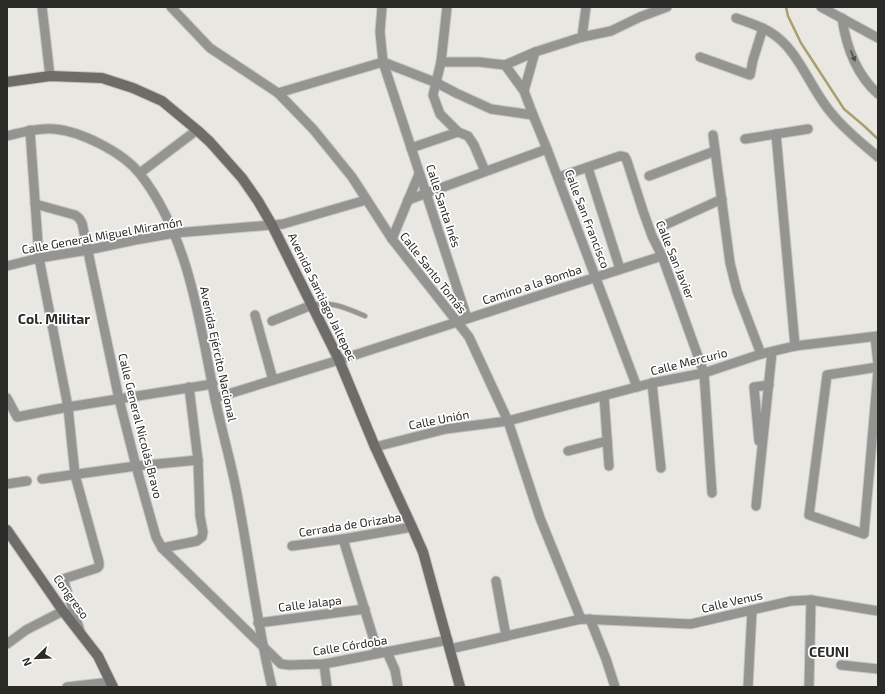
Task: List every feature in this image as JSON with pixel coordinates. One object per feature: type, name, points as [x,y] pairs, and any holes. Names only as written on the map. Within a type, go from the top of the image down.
[{"type":"street","points":[[42,7],[50,76]]},
{"type":"street","name":"Calle Santo Tomás","points":[[171,7],[210,48],[278,93],[312,129],[347,171],[392,239],[468,337],[508,422],[540,518],[606,659],[616,687]]},
{"type":"street","name":"Calle Santa Inés","points":[[382,7],[380,32],[383,62],[467,318]]},
{"type":"street","points":[[447,7],[441,62],[433,96],[440,114],[458,132],[468,136],[474,145],[485,171]]},
{"type":"street","points":[[582,37],[586,7]]},
{"type":"street","points":[[441,62],[479,62],[505,65],[535,52],[582,37],[611,31],[640,17],[667,7]]},
{"type":"street","points":[[821,7],[878,38]]},
{"type":"street","points":[[736,18],[763,28],[782,41],[799,63],[821,100],[833,116],[878,157]]},
{"type":"street","points":[[842,18],[845,38],[855,62],[867,84],[878,94]]},
{"type":"street","points":[[700,57],[750,75],[763,28]]},
{"type":"street","points":[[524,91],[535,52]]},
{"type":"street","points":[[278,93],[383,62],[437,83],[492,109],[533,115]]},
{"type":"street","name":"Calle San Francisco","points":[[505,65],[524,91],[548,149],[637,387]]},
{"type":"street","name":"Avenida Santiago Jaltepec","points":[[7,82],[50,76],[102,78],[133,88],[162,102],[197,130],[210,142],[242,178],[258,201],[272,226],[312,305],[423,552],[460,687]]},
{"type":"street","name":"Avenida Ejército Nacional","points":[[7,136],[30,130],[55,129],[73,133],[100,143],[122,157],[140,173],[167,216],[175,233],[199,312],[215,398],[238,498],[262,646],[272,687]]},
{"type":"street","points":[[745,139],[808,129]]},
{"type":"street","points":[[30,130],[39,258],[68,407],[75,474],[99,566],[63,579],[81,633]]},
{"type":"street","points":[[140,173],[197,130]]},
{"type":"street","points":[[411,148],[458,132]]},
{"type":"street","points":[[776,134],[795,346]]},
{"type":"street","points":[[713,135],[730,263],[737,291],[761,354]]},
{"type":"street","points":[[408,200],[548,149]]},
{"type":"street","points":[[649,176],[715,151]]},
{"type":"street","name":"Calle San Javier","points":[[588,168],[620,156],[625,157],[627,161],[645,218],[662,256],[704,372],[712,493]]},
{"type":"street","points":[[559,177],[588,168],[620,269]]},
{"type":"street","points":[[392,239],[419,174]]},
{"type":"street","points":[[665,225],[722,199]]},
{"type":"street","name":"Calle General Miguel Miramón","points":[[7,266],[39,258],[175,233],[283,224],[366,200]]},
{"type":"street","name":"Calle General Nicolás Bravo","points":[[35,204],[75,215],[82,223],[119,399],[156,537],[162,548],[262,646]]},
{"type":"street","name":"Camino a la Bomba","points":[[215,398],[662,256]]},
{"type":"street","points":[[272,321],[312,305]]},
{"type":"street","points":[[255,315],[273,380]]},
{"type":"street","points":[[876,336],[878,362],[827,375],[809,515],[864,534],[878,371]]},
{"type":"street","name":"Calle Mercurio","points":[[508,422],[652,383],[704,372],[761,354],[795,346],[876,336]]},
{"type":"street","points":[[756,506],[772,352]]},
{"type":"street","points":[[652,383],[661,468]]},
{"type":"street","points":[[7,398],[17,417],[68,407],[213,384]]},
{"type":"street","points":[[761,460],[754,387],[769,385]]},
{"type":"street","points":[[162,548],[197,540],[202,537],[203,532],[200,516],[198,460],[189,387]]},
{"type":"street","points":[[604,396],[609,466]]},
{"type":"street","name":"Calle Unión","points":[[375,446],[446,429],[508,422]]},
{"type":"street","points":[[568,452],[607,441]]},
{"type":"street","points":[[42,479],[136,466],[198,460]]},
{"type":"street","points":[[7,484],[27,481]]},
{"type":"street","name":"Cerrada de Orizaba","points":[[292,546],[412,527]]},
{"type":"street","name":"Congreso","points":[[7,530],[63,610],[98,656],[112,685]]},
{"type":"street","points":[[343,539],[364,609],[382,653],[395,670],[398,687]]},
{"type":"street","points":[[496,581],[506,636]]},
{"type":"street","points":[[809,687],[811,600]]},
{"type":"street","name":"Calle Venus","points":[[586,619],[691,624],[791,601],[811,600],[878,611]]},
{"type":"street","name":"Calle Jalapa","points":[[258,623],[364,609]]},
{"type":"street","points":[[7,644],[26,630],[63,610]]},
{"type":"street","points":[[748,687],[752,610]]},
{"type":"street","name":"Calle Córdoba","points":[[262,646],[281,664],[324,664],[382,653],[506,636],[586,619]]},
{"type":"street","points":[[324,664],[327,687]]},
{"type":"street","points":[[840,666],[878,669]]},
{"type":"street","points":[[67,687],[112,685]]},
{"type":"lane","points":[[312,305],[334,304],[365,316]]},
{"type":"waterway","points":[[786,7],[788,16],[801,43],[844,109],[878,139]]},
{"type":"district","name":"Col. Militar","points":[[54,319]]},
{"type":"district","name":"CEUNI","points":[[829,652]]}]
